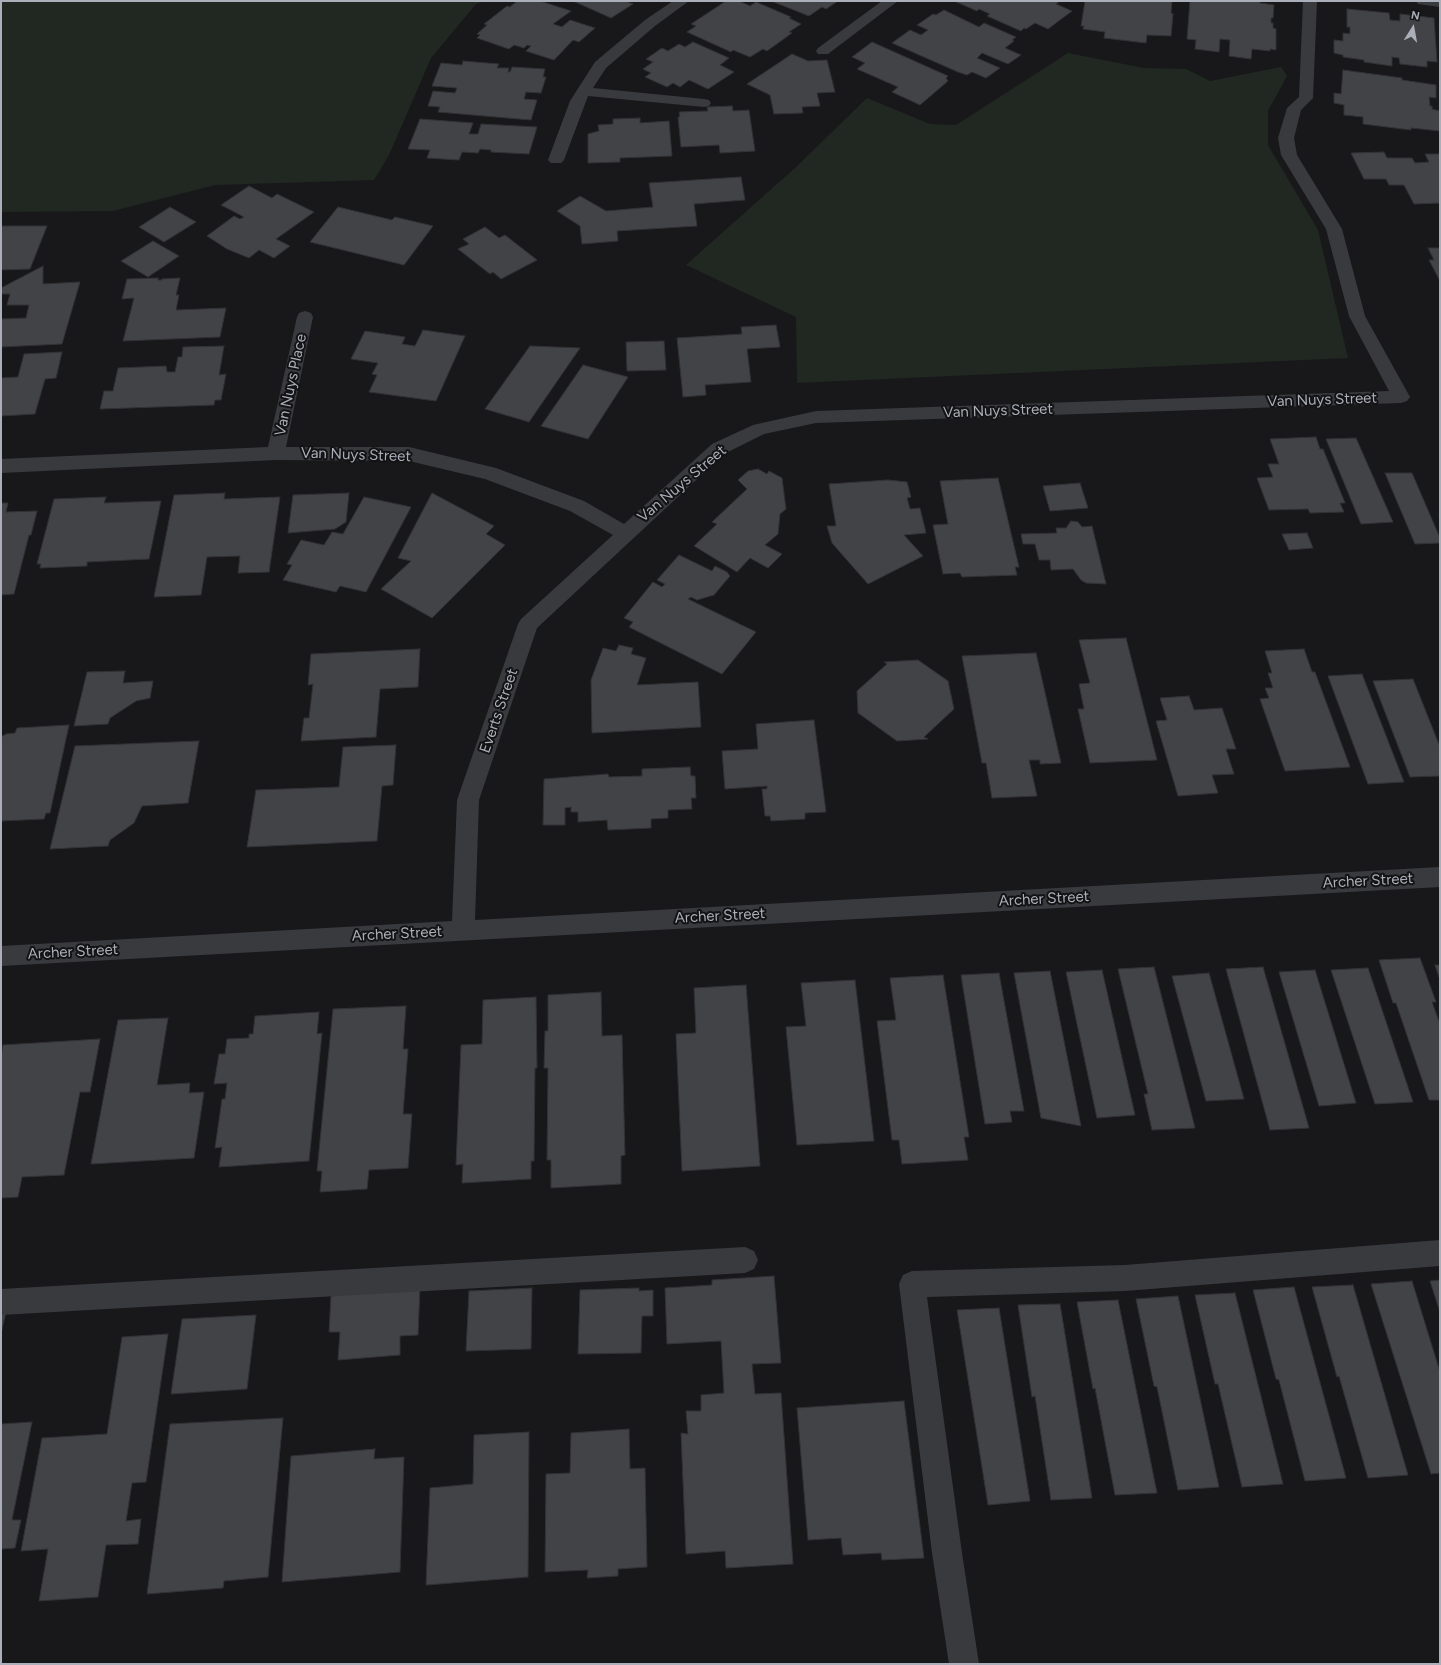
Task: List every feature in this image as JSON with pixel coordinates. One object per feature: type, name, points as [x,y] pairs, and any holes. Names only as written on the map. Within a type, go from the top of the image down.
[{"type":"street","points":[[556,160],[577,100],[600,65],[650,23],[682,1]]},
{"type":"street","points":[[824,51],[890,1]]},
{"type":"street","name":"Van Nuys Street","points":[[1,466],[276,453],[409,454],[489,473],[577,506],[625,533],[718,449],[759,429],[816,417],[1401,397],[1357,316],[1334,229],[1289,155],[1286,138],[1294,108],[1306,98],[1310,1]]},
{"type":"street","points":[[1423,1],[1440,3]]},
{"type":"street","points":[[583,91],[704,103]]},
{"type":"street","name":"Van Nuys Place","points":[[276,453],[306,317]]},
{"type":"street","name":"Everts Street","points":[[463,930],[468,800],[528,624],[625,533]]},
{"type":"street","name":"Archer Street","points":[[1,956],[1440,877]]},
{"type":"street","points":[[964,1664],[947,1553],[912,1284],[1124,1278],[1440,1253]]},
{"type":"street","points":[[1,1302],[745,1260]]},
{"type":"shaded area","points":[[1,1],[485,1],[476,4],[431,58],[389,155],[374,180],[215,185],[113,211],[1,212]]},
{"type":"shaded area","points":[[1068,53],[1144,68],[1186,69],[1210,81],[1281,67],[1287,76],[1268,111],[1268,145],[1318,230],[1348,358],[797,383],[796,317],[686,265],[795,168],[867,98],[930,124],[956,125]]},
{"type":"building","points":[[517,1],[540,1],[571,11],[553,24],[562,27],[570,20],[595,28],[579,42],[573,40],[554,60],[526,51],[531,46],[527,45],[524,48],[514,45],[509,49],[477,38],[480,35],[477,34],[487,25],[484,24],[507,6],[510,7]]},
{"type":"building","points":[[573,1],[625,1],[633,4],[611,18]]},
{"type":"building","points":[[726,1],[739,1],[750,6],[756,2],[791,17],[789,18],[801,24],[789,32],[792,33],[767,51],[763,49],[750,57],[733,50],[731,52],[687,32],[696,26],[691,24]]},
{"type":"building","points":[[771,1],[838,1],[826,9],[822,7],[809,16]]},
{"type":"building","points":[[954,1],[1060,1],[1056,4],[1072,11],[1048,29],[1035,23],[1021,31],[987,16],[990,14],[979,9],[977,11]]},
{"type":"building","points":[[1085,1],[1172,1],[1171,13],[1173,14],[1171,36],[1147,35],[1146,43],[1104,38],[1105,32],[1083,29],[1084,26],[1081,26]]},
{"type":"building","points":[[1190,1],[1260,1],[1260,3],[1274,5],[1271,23],[1273,23],[1273,28],[1276,29],[1276,50],[1270,49],[1270,51],[1252,49],[1251,59],[1229,56],[1230,40],[1220,39],[1219,52],[1195,49],[1196,40],[1187,39]]},
{"type":"building","points":[[1347,9],[1389,13],[1390,20],[1400,21],[1400,14],[1434,18],[1437,62],[1427,61],[1427,67],[1400,64],[1399,58],[1392,57],[1392,66],[1364,62],[1364,60],[1343,57],[1343,55],[1334,53],[1334,40],[1343,41],[1343,33],[1350,34],[1350,27],[1347,27]]},
{"type":"building","points":[[944,10],[979,27],[984,23],[1016,37],[1012,40],[1014,41],[1005,48],[1021,55],[1008,64],[982,53],[977,58],[1000,68],[986,78],[972,72],[967,75],[958,72],[892,43],[910,30],[921,35],[928,30],[917,25],[933,14],[936,15]]},
{"type":"building","points":[[693,42],[729,58],[720,65],[734,72],[708,89],[689,80],[680,87],[673,83],[667,87],[645,77],[651,73],[643,69],[653,62],[646,59],[662,48],[668,51],[679,44],[685,47]]},
{"type":"building","points":[[872,42],[948,76],[946,78],[948,81],[920,105],[892,92],[898,87],[857,69],[865,63],[852,57]]},
{"type":"building","points":[[792,54],[808,61],[827,60],[835,92],[817,93],[820,106],[802,107],[803,113],[774,114],[770,95],[747,84]]},
{"type":"building","points":[[463,61],[499,64],[497,68],[509,68],[508,72],[510,72],[512,67],[545,69],[543,77],[546,77],[541,93],[526,92],[524,99],[537,100],[531,120],[438,112],[440,107],[428,106],[433,91],[455,93],[457,88],[432,86],[441,63],[462,65]]},
{"type":"building","points":[[1343,70],[1402,78],[1402,80],[1436,85],[1436,98],[1429,97],[1430,106],[1432,106],[1432,109],[1440,111],[1440,131],[1411,128],[1411,130],[1363,124],[1363,117],[1344,115],[1344,105],[1334,103],[1334,93],[1341,94]]},
{"type":"building","points":[[732,106],[733,111],[749,110],[755,151],[720,153],[719,145],[681,147],[678,117],[680,117],[679,112],[708,111],[707,107]]},
{"type":"building","points":[[640,118],[640,123],[669,121],[672,156],[620,158],[620,162],[588,163],[588,134],[599,131],[598,125],[613,124],[613,119]]},
{"type":"building","points":[[420,119],[473,123],[469,134],[478,134],[481,124],[537,127],[529,154],[491,152],[491,150],[480,149],[478,153],[462,152],[459,160],[427,158],[430,150],[408,149]]},
{"type":"building","points":[[1384,152],[1387,158],[1412,158],[1415,163],[1429,162],[1425,154],[1440,154],[1440,203],[1414,204],[1404,185],[1389,185],[1386,179],[1364,179],[1351,153]]},
{"type":"building","points":[[741,177],[745,200],[694,204],[697,226],[617,231],[618,241],[582,244],[580,226],[557,211],[580,196],[606,211],[653,207],[649,183]]},
{"type":"building","points":[[249,186],[272,198],[277,194],[314,212],[276,239],[290,246],[274,258],[259,250],[249,258],[227,249],[207,236],[234,216],[240,219],[244,217],[221,205]]},
{"type":"building","points":[[170,207],[196,222],[164,242],[139,227]]},
{"type":"building","points":[[338,207],[392,220],[395,217],[433,226],[404,265],[310,242]]},
{"type":"building","points":[[1,226],[47,226],[30,269],[1,270]]},
{"type":"building","points":[[485,227],[499,238],[505,235],[537,260],[501,279],[493,272],[490,274],[458,249],[469,244],[463,239]]},
{"type":"building","points":[[153,241],[179,256],[148,277],[121,261]]},
{"type":"building","points":[[1428,248],[1440,248],[1440,281],[1429,260],[1434,260]]},
{"type":"building","points":[[43,266],[43,284],[80,282],[62,344],[1,347],[1,319],[26,318],[29,305],[7,305],[10,294],[1,294],[1,288]]},
{"type":"building","points":[[158,278],[158,280],[162,280],[180,278],[176,295],[179,295],[176,310],[226,308],[220,337],[123,341],[134,298],[122,299],[127,279]]},
{"type":"building","points":[[776,325],[780,347],[747,349],[751,382],[705,385],[706,395],[683,397],[677,338],[742,334],[741,327]]},
{"type":"building","points":[[423,330],[465,336],[436,401],[369,392],[377,375],[372,374],[378,363],[351,359],[365,331],[405,337],[402,344],[415,346]]},
{"type":"building","points":[[664,341],[666,370],[627,371],[626,342]]},
{"type":"building","points":[[224,346],[219,375],[226,374],[221,400],[215,400],[214,405],[100,409],[104,391],[113,391],[118,368],[166,366],[167,372],[175,372],[178,357],[182,357],[183,347]]},
{"type":"building","points":[[530,346],[580,348],[529,422],[485,409]]},
{"type":"building","points":[[62,352],[56,378],[45,379],[35,414],[1,416],[1,378],[18,377],[24,354]]},
{"type":"building","points":[[583,365],[628,377],[588,439],[541,426]]},
{"type":"building","points":[[1316,437],[1320,449],[1323,449],[1345,503],[1340,503],[1344,512],[1310,513],[1308,509],[1269,510],[1257,478],[1273,477],[1268,464],[1279,464],[1270,439]]},
{"type":"building","points":[[1356,438],[1393,522],[1361,524],[1326,439]]},
{"type":"building","points":[[758,469],[767,474],[769,471],[782,478],[786,509],[780,514],[778,534],[765,545],[782,554],[768,568],[750,558],[737,572],[694,546],[717,524],[712,522],[747,489],[738,480],[748,471]]},
{"type":"building","points":[[1385,473],[1412,473],[1440,538],[1440,543],[1415,544]]},
{"type":"building","points":[[998,478],[1019,567],[1015,567],[1017,575],[962,577],[960,573],[943,574],[933,525],[948,524],[940,481]]},
{"type":"building","points":[[888,480],[907,482],[911,497],[907,498],[910,509],[920,508],[926,533],[904,535],[923,556],[868,584],[832,543],[827,526],[836,526],[829,484]]},
{"type":"building","points":[[1080,483],[1088,508],[1050,511],[1043,486]]},
{"type":"building","points":[[225,493],[224,499],[280,497],[269,572],[238,573],[240,556],[207,557],[201,595],[154,597],[174,495]]},
{"type":"building","points":[[349,493],[346,522],[335,529],[288,533],[293,495]]},
{"type":"building","points":[[432,493],[494,526],[486,534],[505,545],[432,618],[381,589],[411,561],[398,558]]},
{"type":"building","points":[[106,497],[104,503],[161,501],[149,559],[87,562],[87,566],[40,568],[41,564],[37,564],[54,499]]},
{"type":"building","points":[[364,497],[411,507],[366,592],[340,586],[336,592],[283,580],[292,565],[287,564],[301,540],[324,545],[332,532],[343,534]]},
{"type":"building","points":[[1,503],[8,503],[6,512],[37,511],[31,535],[29,535],[14,594],[1,595]]},
{"type":"building","points":[[1071,521],[1078,522],[1082,527],[1092,526],[1106,584],[1086,583],[1081,580],[1073,569],[1051,570],[1050,560],[1039,560],[1035,544],[1023,544],[1021,534],[1057,533],[1056,528],[1066,528]]},
{"type":"building","points":[[1307,533],[1313,548],[1289,550],[1282,534]]},
{"type":"building","points":[[679,555],[712,571],[715,566],[727,572],[730,576],[714,595],[697,600],[691,597],[688,599],[756,632],[722,674],[629,627],[633,622],[624,618],[653,582],[662,587],[665,584],[657,580]]},
{"type":"building","points":[[1126,638],[1157,760],[1090,763],[1078,709],[1084,709],[1079,684],[1090,683],[1079,640]]},
{"type":"building","points":[[619,645],[633,648],[631,654],[646,658],[637,685],[698,682],[701,727],[592,733],[591,680],[603,648],[616,651]]},
{"type":"building","points":[[420,649],[418,687],[380,689],[376,737],[301,741],[304,718],[309,718],[313,684],[308,685],[311,654]]},
{"type":"building","points":[[1304,649],[1312,672],[1315,672],[1350,767],[1285,771],[1260,699],[1269,698],[1265,688],[1273,688],[1268,673],[1272,673],[1265,651]]},
{"type":"building","points":[[1036,653],[1061,763],[1040,764],[1040,760],[1029,760],[1037,796],[992,798],[986,763],[982,763],[962,656]]},
{"type":"building","points":[[918,660],[948,681],[954,709],[924,737],[928,739],[897,741],[858,713],[857,691],[887,664],[884,662]]},
{"type":"building","points":[[125,671],[123,683],[153,681],[150,698],[136,701],[110,718],[108,724],[74,726],[87,672]]},
{"type":"building","points":[[1362,674],[1404,782],[1368,784],[1328,676]]},
{"type":"building","points":[[1413,679],[1440,747],[1440,776],[1410,777],[1373,681]]},
{"type":"building","points":[[1189,696],[1194,710],[1222,708],[1236,749],[1226,749],[1234,774],[1212,775],[1218,793],[1178,796],[1156,721],[1167,720],[1160,698]]},
{"type":"building","points":[[814,720],[826,812],[805,813],[805,819],[771,821],[770,816],[765,816],[762,789],[767,789],[767,786],[725,789],[722,751],[758,749],[756,724]]},
{"type":"building","points":[[69,725],[50,813],[46,813],[44,819],[1,821],[1,737],[6,734],[15,733],[17,728]]},
{"type":"building","points":[[199,741],[188,803],[142,806],[134,823],[110,840],[108,846],[50,849],[75,746]]},
{"type":"building","points":[[396,745],[393,785],[382,786],[377,841],[247,847],[256,790],[339,787],[343,747]]},
{"type":"building","points":[[690,767],[691,776],[695,776],[696,798],[691,798],[692,809],[668,810],[668,818],[651,819],[651,828],[608,830],[607,820],[578,822],[578,812],[571,812],[571,807],[565,808],[565,825],[543,825],[544,779],[608,774],[609,777],[642,776],[642,769]]},
{"type":"building","points":[[1420,958],[1436,1002],[1432,1002],[1440,1024],[1440,1100],[1429,1100],[1396,1003],[1393,1003],[1379,960]]},
{"type":"building","points":[[1435,965],[1440,965],[1440,980]]},
{"type":"building","points":[[1154,967],[1195,1128],[1152,1130],[1144,1094],[1148,1094],[1118,969]]},
{"type":"building","points":[[1263,967],[1309,1128],[1270,1130],[1226,969]]},
{"type":"building","points":[[1368,968],[1413,1102],[1375,1104],[1331,970]]},
{"type":"building","points":[[1102,970],[1135,1115],[1097,1118],[1066,972]]},
{"type":"building","points":[[1315,970],[1356,1103],[1319,1106],[1279,972]]},
{"type":"building","points":[[1050,971],[1081,1126],[1041,1118],[1014,973]]},
{"type":"building","points":[[999,973],[1024,1111],[1010,1111],[1012,1122],[985,1124],[961,975]]},
{"type":"building","points":[[1209,973],[1244,1099],[1206,1101],[1172,976]]},
{"type":"building","points":[[943,975],[969,1137],[964,1137],[968,1160],[902,1164],[899,1140],[892,1140],[877,1021],[896,1020],[890,978]]},
{"type":"building","points":[[855,980],[874,1141],[797,1145],[786,1027],[806,1026],[801,983]]},
{"type":"building","points":[[746,985],[760,1166],[682,1171],[676,1034],[696,1033],[694,988]]},
{"type":"building","points":[[601,992],[602,1036],[622,1035],[625,1155],[621,1156],[621,1184],[551,1188],[551,1160],[547,1160],[548,1068],[544,1068],[545,1031],[548,1031],[548,995]]},
{"type":"building","points":[[536,997],[537,1068],[535,1068],[534,1161],[531,1161],[531,1179],[462,1183],[463,1164],[456,1165],[461,1045],[482,1044],[483,1000]]},
{"type":"building","points":[[406,1006],[403,1049],[408,1049],[403,1114],[412,1114],[408,1168],[369,1170],[367,1189],[320,1192],[322,1171],[317,1171],[333,1009]]},
{"type":"building","points":[[319,1012],[317,1034],[322,1033],[309,1161],[219,1167],[222,1147],[215,1148],[222,1099],[225,1099],[227,1083],[214,1084],[219,1054],[225,1054],[227,1039],[249,1038],[249,1034],[253,1034],[255,1016]]},
{"type":"building","points":[[168,1018],[157,1085],[190,1083],[189,1093],[204,1092],[194,1158],[91,1164],[118,1020]]},
{"type":"building","points":[[100,1039],[90,1092],[80,1092],[64,1175],[22,1177],[18,1197],[1,1198],[1,1056],[3,1045]]},
{"type":"building","points":[[774,1276],[781,1363],[752,1364],[755,1394],[781,1393],[793,1564],[726,1568],[725,1551],[686,1554],[681,1433],[688,1434],[686,1411],[701,1411],[701,1395],[724,1393],[721,1341],[667,1344],[665,1288],[712,1285],[712,1280]]},
{"type":"building","points":[[1440,1280],[1440,1312],[1430,1281]]},
{"type":"building","points":[[1412,1281],[1440,1372],[1440,1473],[1431,1474],[1371,1284]]},
{"type":"building","points":[[1353,1285],[1408,1475],[1368,1478],[1339,1376],[1337,1377],[1312,1287]]},
{"type":"building","points":[[420,1287],[418,1335],[400,1336],[400,1355],[338,1360],[340,1332],[329,1332],[331,1296]]},
{"type":"building","points":[[1294,1287],[1346,1478],[1305,1481],[1279,1380],[1276,1379],[1253,1290]]},
{"type":"building","points":[[532,1288],[531,1349],[466,1351],[469,1291]]},
{"type":"building","points":[[639,1288],[639,1291],[653,1290],[653,1316],[642,1316],[641,1353],[578,1354],[580,1290]]},
{"type":"building","points":[[1235,1293],[1283,1484],[1242,1487],[1218,1384],[1215,1384],[1195,1295]]},
{"type":"building","points":[[1178,1296],[1219,1487],[1178,1490],[1157,1387],[1154,1386],[1136,1299]]},
{"type":"building","points":[[1118,1300],[1157,1493],[1115,1495],[1095,1388],[1093,1389],[1077,1302]]},
{"type":"building","points":[[1060,1304],[1092,1498],[1051,1500],[1035,1396],[1032,1397],[1018,1305]]},
{"type":"building","points":[[999,1308],[1030,1501],[988,1505],[957,1310]]},
{"type":"building","points":[[1,1312],[6,1312],[1,1334]]},
{"type":"building","points":[[256,1315],[247,1389],[171,1394],[182,1319]]},
{"type":"building","points":[[168,1334],[146,1482],[132,1483],[126,1521],[141,1519],[138,1544],[106,1545],[98,1597],[39,1601],[48,1549],[21,1551],[42,1438],[107,1434],[122,1337]]},
{"type":"building","points":[[904,1401],[924,1558],[882,1560],[881,1553],[843,1555],[841,1538],[808,1540],[797,1408]]},
{"type":"building","points":[[283,1418],[268,1577],[224,1581],[223,1588],[147,1594],[170,1424]]},
{"type":"building","points":[[32,1422],[12,1520],[21,1520],[15,1548],[1,1549],[1,1424]]},
{"type":"building","points":[[629,1429],[630,1469],[645,1468],[647,1567],[618,1569],[618,1576],[587,1578],[588,1570],[545,1572],[546,1474],[570,1473],[571,1433]]},
{"type":"building","points":[[529,1432],[528,1577],[426,1585],[430,1488],[473,1484],[474,1435]]},
{"type":"building","points":[[375,1449],[374,1459],[404,1457],[400,1572],[282,1582],[291,1456]]}]
